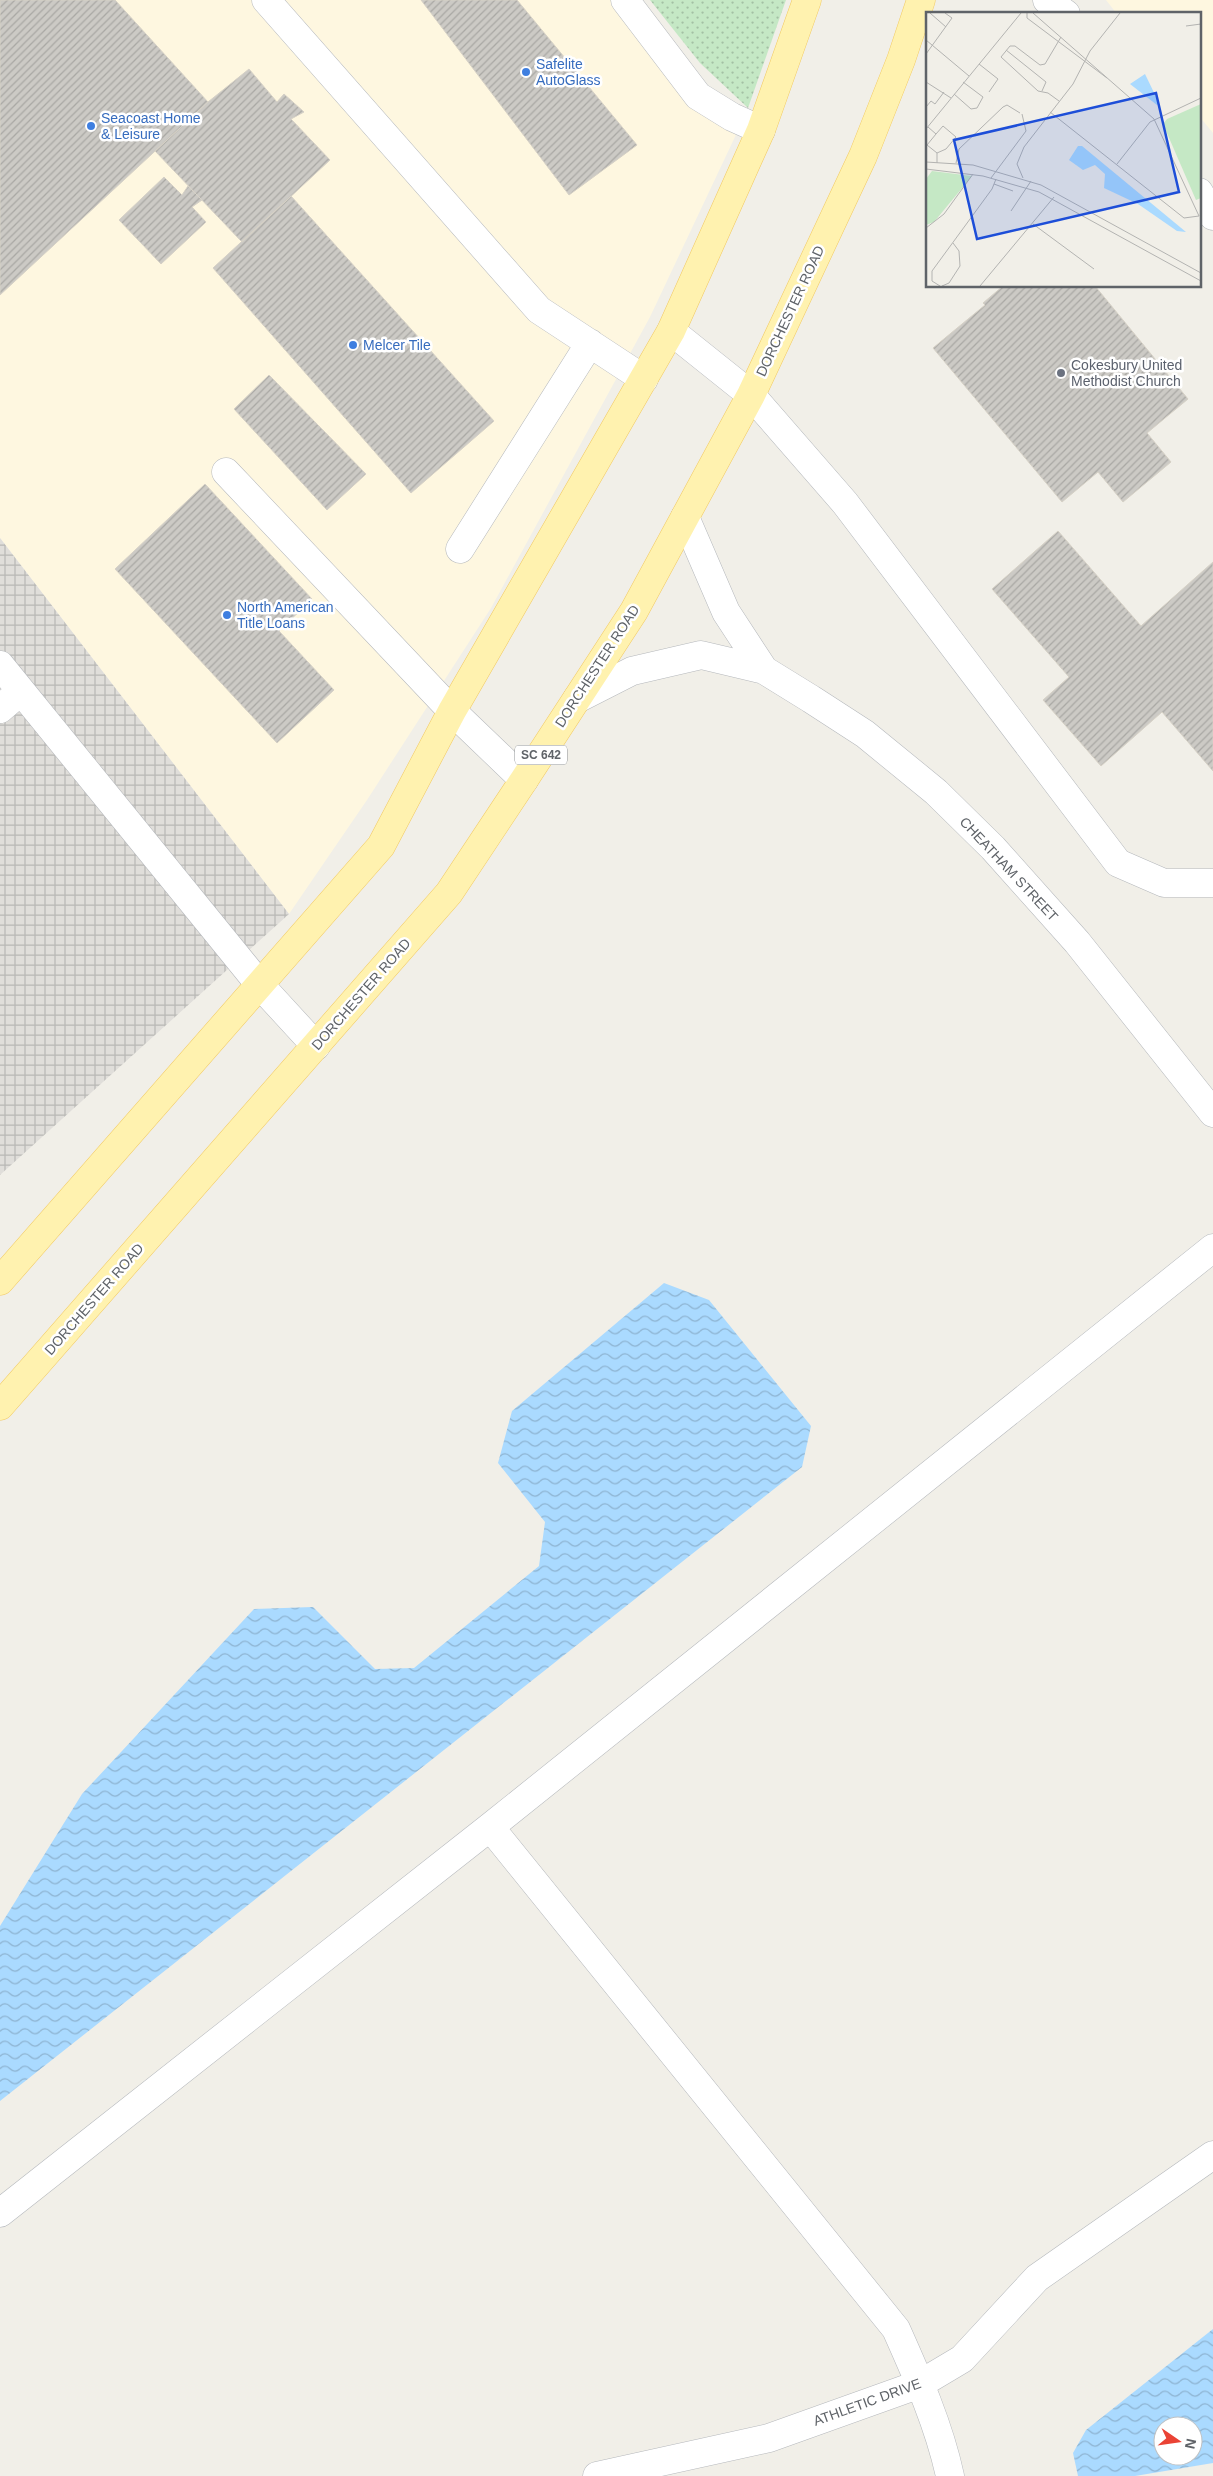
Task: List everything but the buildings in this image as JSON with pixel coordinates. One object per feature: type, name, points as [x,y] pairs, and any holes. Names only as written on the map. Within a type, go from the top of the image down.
[{"type":"main road","points":[[0,1281],[381,846],[452,711],[671,331],[761,130],[807,0]]},
{"type":"main road","name":"DORCHESTER ROAD","points":[[0,1406],[449,894],[524,780],[634,611],[751,395],[863,156],[901,60],[921,0]]},
{"type":"street","points":[[266,0],[539,310],[644,379]]},
{"type":"street","points":[[625,0],[698,96],[732,117],[761,130]]},
{"type":"street","points":[[1047,0],[1063,12]]},
{"type":"street","points":[[1200,194],[1213,216]]},
{"type":"street","points":[[671,331],[751,395],[845,503],[1118,863],[1164,884],[1213,883]]},
{"type":"street","points":[[460,549],[590,343]]},
{"type":"street","points":[[226,472],[452,711],[524,780]]},
{"type":"street","name":"CHEATHAM STREET","points":[[685,517],[726,612],[764,670]]},
{"type":"street","name":"CHEATHAM STREET","points":[[577,699],[632,671],[700,655],[764,670],[865,734],[936,792],[993,848],[1077,942],[1213,1113]]},
{"type":"street","points":[[0,665],[260,985],[316,1046]]},
{"type":"street","points":[[0,709],[21,691]]},
{"type":"street","points":[[0,2213],[490,1827],[1213,1248]]},
{"type":"street","points":[[490,1827],[896,2329],[920,2384],[946,2456],[950,2476]]},
{"type":"street","name":"ATHLETIC DRIVE","points":[[597,2476],[769,2438],[920,2384],[962,2359],[1036,2278],[1213,2155]]},
{"type":"shaded area","points":[[0,0],[625,0],[656,39],[742,122],[650,317],[491,608],[367,800],[289,914],[0,538]]},
{"type":"shaded area","points":[[1106,0],[1213,0],[1213,133],[1200,117],[1200,12],[1115,12]]},
{"type":"shaded area","points":[[0,538],[289,914],[0,1175]]},
{"type":"green space","points":[[650,0],[786,0],[748,108],[700,63]]},
{"type":"water","points":[[664,1283],[709,1300],[811,1426],[802,1467],[0,2101],[0,1926],[82,1794],[254,1609],[313,1607],[375,1669],[414,1668],[539,1566],[545,1522],[498,1463],[512,1411]]},
{"type":"water","points":[[1213,2329],[1213,2463],[1203,2465],[1203,2416],[1153,2416],[1153,2466],[1195,2466],[1135,2476],[1078,2476],[1073,2453],[1086,2430]]},
{"type":"place","name":"Safelite AutoGlass","points":[[526,72]]},
{"type":"place","name":"Seacoast Home & Leisure","points":[[91,126]]},
{"type":"place","name":"Melcer Tile","points":[[353,345]]},
{"type":"place","name":"Cokesbury United Methodist Church","points":[[1061,373]]},
{"type":"place","name":"North American Title Loans","points":[[227,615]]}]
